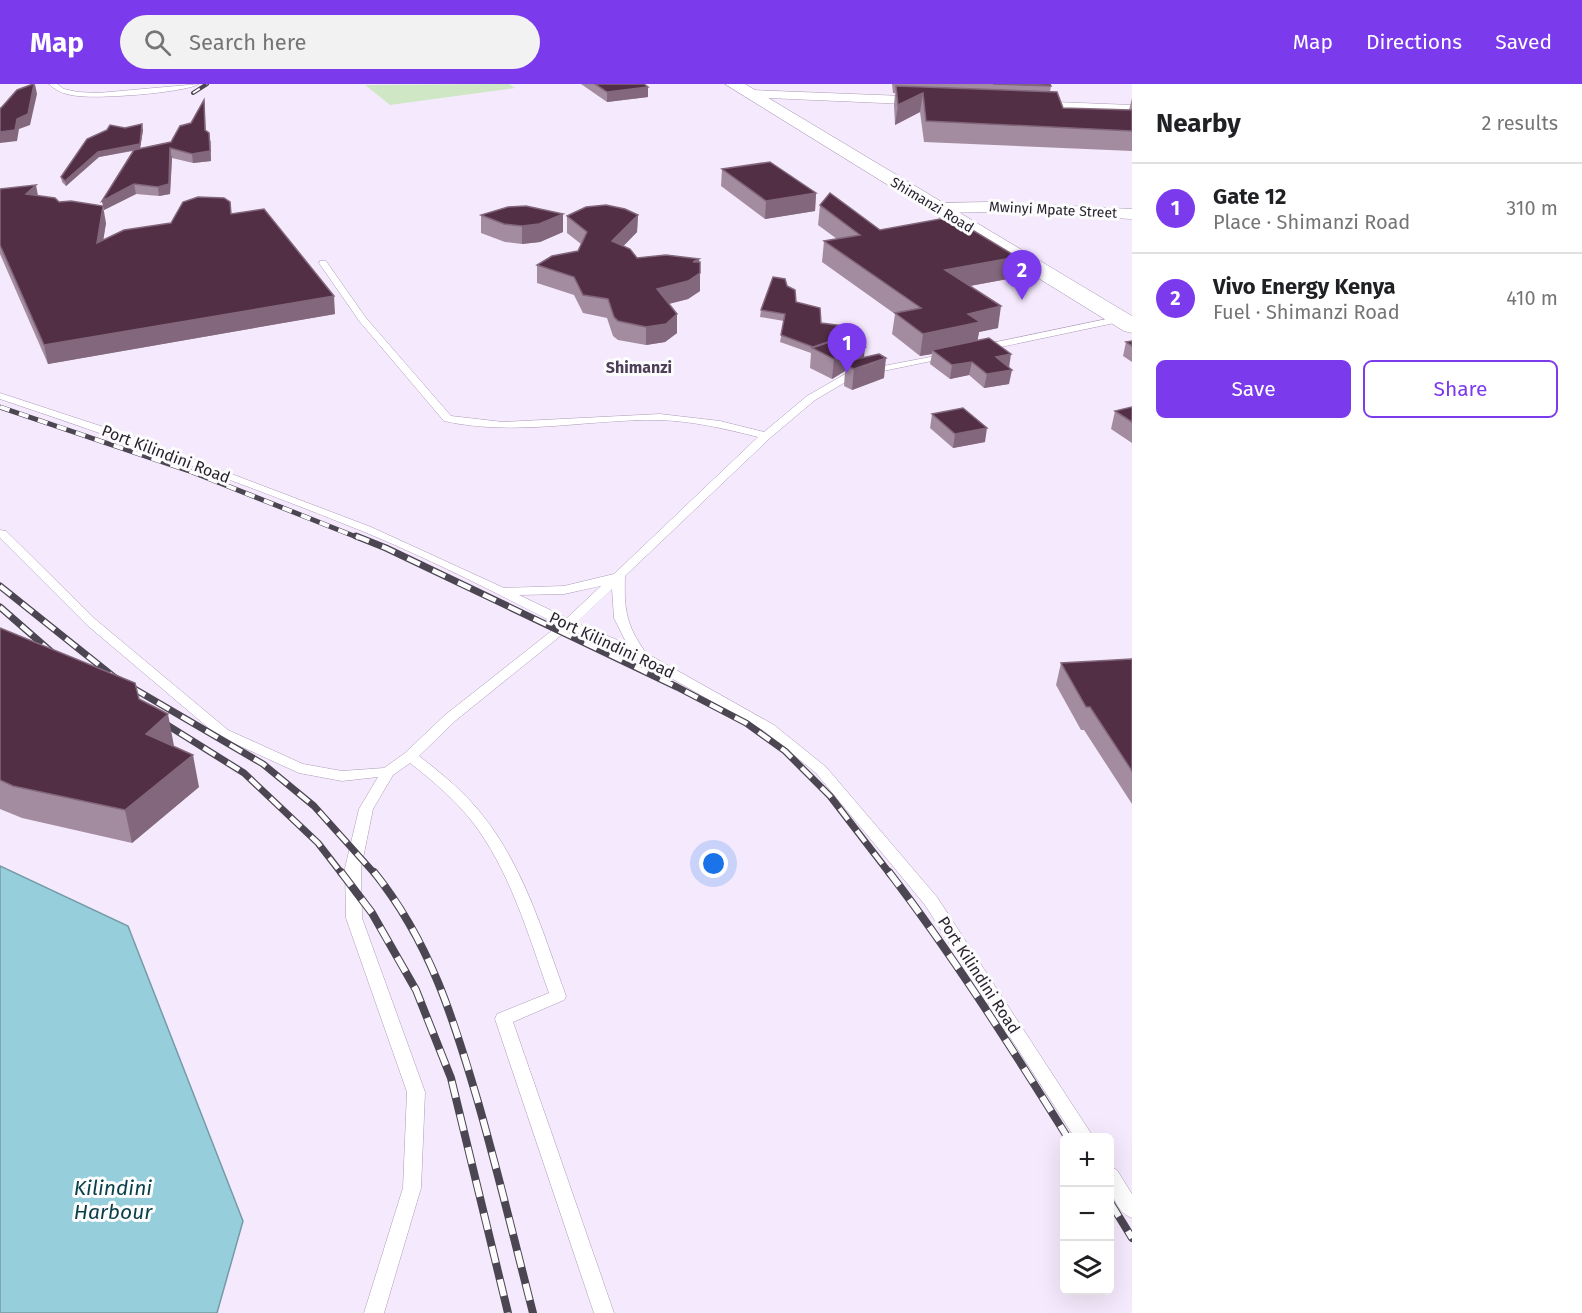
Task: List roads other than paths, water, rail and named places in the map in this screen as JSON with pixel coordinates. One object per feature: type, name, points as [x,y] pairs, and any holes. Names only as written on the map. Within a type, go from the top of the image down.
[{"type":"main road","name":"Shimanzi Road","points":[[741,89],[1126,323]]},
{"type":"street","points":[[741,89],[948,102]]},
{"type":"street","points":[[1019,105],[1132,110]]},
{"type":"street","name":"Mwinyi Mpate Street","points":[[938,208],[990,207],[1132,214]]},
{"type":"lane","points":[[52,84],[66,93],[89,95],[196,84]]},
{"type":"lane","points":[[323,263],[363,320],[448,419],[503,425],[660,417],[720,424],[765,436]]},
{"type":"lane","points":[[374,1313],[412,1188],[416,1092],[354,918],[353,868],[366,809],[388,772],[410,756],[450,718],[568,624],[765,436],[811,398],[851,375],[1126,323]]},
{"type":"lane","name":"Port Kilindini Road","points":[[0,396],[133,440],[367,528],[568,624],[641,655],[769,728],[821,770],[931,901],[1082,1133]]},
{"type":"lane","points":[[2,533],[91,622],[223,734],[298,768],[342,776],[388,772]]},
{"type":"lane","points":[[492,587],[528,593],[584,589],[619,576]]},
{"type":"lane","points":[[619,576],[617,606],[624,634],[641,655]]},
{"type":"lane","points":[[410,756],[457,795],[494,844],[512,873],[558,996],[503,1019],[604,1313]]},
{"type":"lane","points":[[1114,1181],[1132,1210]]},
{"type":"water","name":"Kilindini Harbour","points":[[0,866],[128,926],[243,1221],[217,1313],[0,1313]]},
{"type":"railway","points":[[193,93],[207,84]]},
{"type":"railway","points":[[0,407],[192,472],[359,538]]},
{"type":"railway","points":[[356,536],[386,548],[677,687],[746,723],[785,751],[830,796],[890,874]]},
{"type":"railway","points":[[0,586],[114,677],[263,764],[314,806],[375,874]]},
{"type":"railway","points":[[0,607],[56,656]]},
{"type":"railway","points":[[156,718],[244,773],[318,843],[342,874]]},
{"type":"railway","points":[[341,872],[372,913],[416,990],[451,1078],[508,1313]]},
{"type":"railway","points":[[374,872],[394,898],[425,953],[449,1010],[485,1128],[533,1313]]},
{"type":"railway","points":[[889,872],[959,970],[1065,1133]]},
{"type":"railway","points":[[1114,1209],[1132,1238]]},
{"type":"place","name":"Vivo Energy Kenya","points":[[1022,300]]},
{"type":"place","name":"Gate 12","points":[[847,373]]},
{"type":"district","name":"Shimanzi","points":[[639,367]]}]
